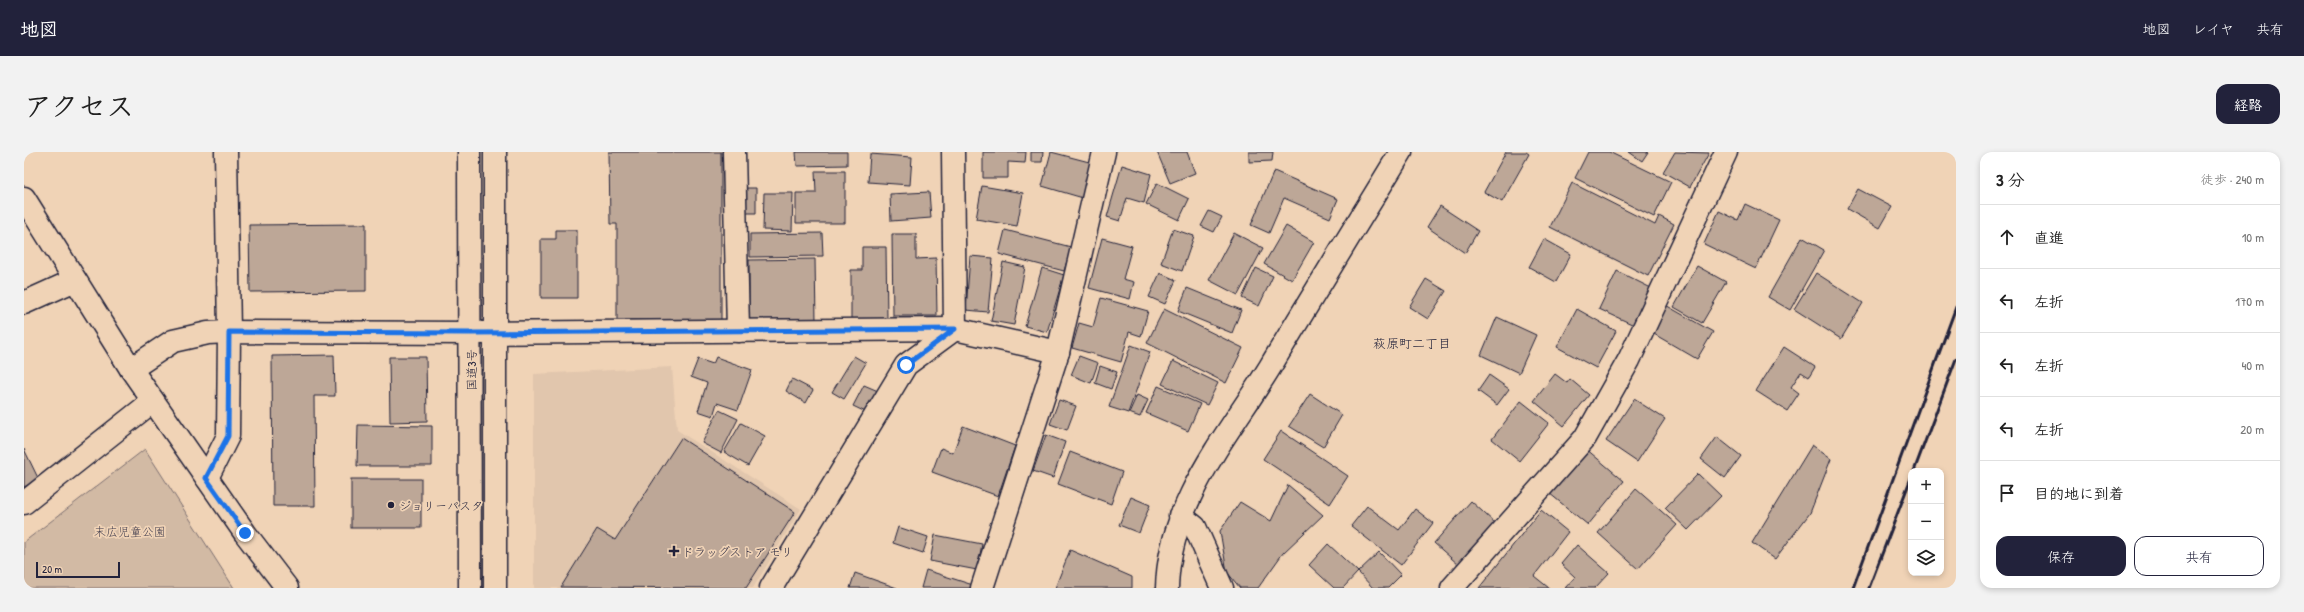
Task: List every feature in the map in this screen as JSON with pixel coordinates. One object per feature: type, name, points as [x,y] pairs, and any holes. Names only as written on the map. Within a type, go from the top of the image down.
[{"type":"main road","points":[[206,478],[228,436],[229,332],[226,152]]},
{"type":"main road","name":"国道3号","points":[[469,152],[471,333],[470,588]]},
{"type":"main road","name":"国道3号","points":[[495,152],[495,588]]},
{"type":"main road","points":[[734,152],[738,332]]},
{"type":"main road","points":[[953,152],[955,329]]},
{"type":"main road","points":[[982,588],[1058,352],[1104,152]]},
{"type":"main road","points":[[1167,588],[1167,571],[1180,516],[1208,461],[1240,415],[1400,152]]},
{"type":"main road","points":[[1452,588],[1585,438],[1629,360],[1726,152]]},
{"type":"main road","points":[[24,198],[130,369],[245,533],[287,588]]},
{"type":"main road","points":[[24,303],[75,280]]},
{"type":"main road","points":[[130,369],[173,341],[208,333],[229,332],[738,332],[955,329],[1058,352]]},
{"type":"main road","points":[[771,588],[906,365],[955,329]]},
{"type":"main road","points":[[24,503],[153,401]]},
{"type":"main road","points":[[1180,516],[1194,527],[1222,588]]},
{"type":"shaded area","points":[[672,367],[677,430],[801,509],[753,588],[534,588],[534,374]]},
{"type":"green space","name":"末広児童公園","points":[[145,449],[234,588],[24,588],[24,542]]},
{"type":"building","points":[[609,152],[721,152],[721,320],[617,320],[617,224],[610,224]]},
{"type":"building","points":[[796,152],[847,152],[847,165],[797,166]]},
{"type":"building","points":[[983,152],[1026,152],[1025,163],[1008,162],[1008,178],[983,178]]},
{"type":"building","points":[[1031,152],[1043,152],[1042,162],[1031,162]]},
{"type":"building","points":[[1051,152],[1093,163],[1083,198],[1042,186]]},
{"type":"building","points":[[1157,152],[1187,152],[1195,173],[1170,183]]},
{"type":"building","points":[[1249,152],[1273,152],[1272,161],[1249,162]]},
{"type":"building","points":[[1506,152],[1526,152],[1529,154],[1502,202],[1484,192]]},
{"type":"building","points":[[1588,152],[1609,152],[1671,182],[1654,217],[1575,178]]},
{"type":"building","points":[[1629,152],[1648,152],[1642,161]]},
{"type":"building","points":[[1675,152],[1709,153],[1690,187],[1663,172]]},
{"type":"building","points":[[870,154],[912,157],[910,185],[868,182]]},
{"type":"building","points":[[1122,165],[1151,174],[1144,203],[1127,198],[1120,221],[1107,217]]},
{"type":"building","points":[[815,171],[845,171],[845,223],[796,223],[796,193],[816,193]]},
{"type":"building","points":[[1274,171],[1338,199],[1330,218],[1284,198],[1269,233],[1251,225]]},
{"type":"building","points":[[1157,183],[1189,199],[1179,220],[1146,204]]},
{"type":"building","points":[[1572,183],[1655,225],[1659,216],[1674,224],[1648,276],[1550,227]]},
{"type":"building","points":[[982,186],[1023,193],[1017,226],[976,219]]},
{"type":"building","points":[[744,188],[756,188],[756,213],[745,213]]},
{"type":"building","points":[[1858,189],[1892,207],[1880,228],[1847,209]]},
{"type":"building","points":[[929,192],[931,218],[891,221],[890,194]]},
{"type":"building","points":[[764,193],[793,193],[792,231],[763,230]]},
{"type":"building","points":[[1745,204],[1779,220],[1756,269],[1704,244],[1719,211],[1738,220]]},
{"type":"building","points":[[1440,206],[1478,231],[1465,253],[1427,227]]},
{"type":"building","points":[[1209,211],[1222,217],[1214,232],[1201,226]]},
{"type":"building","points":[[366,224],[366,291],[250,292],[249,225]]},
{"type":"building","points":[[1286,226],[1314,242],[1292,280],[1264,264]]},
{"type":"building","points":[[1173,229],[1194,236],[1182,271],[1161,263]]},
{"type":"building","points":[[556,230],[577,230],[577,298],[541,298],[541,239],[556,239]]},
{"type":"building","points":[[1005,230],[1071,247],[1064,271],[999,254]]},
{"type":"building","points":[[822,233],[823,256],[750,257],[750,234]]},
{"type":"building","points":[[1234,233],[1263,248],[1238,295],[1209,280]]},
{"type":"building","points":[[892,234],[916,234],[916,259],[936,258],[937,316],[893,316]]},
{"type":"building","points":[[1802,237],[1824,250],[1790,310],[1768,297]]},
{"type":"building","points":[[1102,238],[1132,246],[1123,279],[1134,282],[1130,299],[1089,288]]},
{"type":"building","points":[[1544,239],[1571,254],[1556,282],[1529,267]]},
{"type":"building","points":[[862,247],[886,247],[887,320],[851,320],[851,270],[862,270]]},
{"type":"building","points":[[970,256],[993,258],[988,312],[966,310]]},
{"type":"building","points":[[815,259],[816,322],[749,322],[749,260]]},
{"type":"building","points":[[1003,262],[1025,267],[1014,325],[991,321]]},
{"type":"building","points":[[1697,266],[1726,282],[1702,323],[1674,307]]},
{"type":"building","points":[[1042,268],[1064,275],[1047,332],[1025,326]]},
{"type":"building","points":[[1256,268],[1273,276],[1259,306],[1242,298]]},
{"type":"building","points":[[1617,271],[1651,288],[1634,325],[1599,309]]},
{"type":"building","points":[[1160,273],[1176,280],[1165,304],[1149,297]]},
{"type":"building","points":[[1816,273],[1863,303],[1841,339],[1794,309]]},
{"type":"building","points":[[1426,279],[1446,291],[1428,319],[1409,307]]},
{"type":"building","points":[[1187,288],[1241,310],[1232,333],[1178,311]]},
{"type":"building","points":[[1101,298],[1148,311],[1141,336],[1129,332],[1121,362],[1072,348],[1079,323],[1093,327]]},
{"type":"building","points":[[1662,303],[1713,332],[1697,359],[1647,330]]},
{"type":"building","points":[[1164,309],[1243,348],[1226,383],[1147,343]]},
{"type":"building","points":[[1577,309],[1616,331],[1596,368],[1557,347]]},
{"type":"building","points":[[1497,317],[1536,335],[1519,373],[1481,355]]},
{"type":"building","points":[[1131,345],[1150,352],[1128,413],[1109,407]]},
{"type":"building","points":[[1784,347],[1815,367],[1809,377],[1801,372],[1791,387],[1799,393],[1787,411],[1756,391]]},
{"type":"building","points":[[334,355],[335,396],[314,396],[315,506],[273,506],[272,356]]},
{"type":"building","points":[[854,356],[866,363],[844,399],[832,392]]},
{"type":"building","points":[[1079,356],[1098,363],[1091,383],[1071,375]]},
{"type":"building","points":[[389,357],[426,357],[427,421],[390,422]]},
{"type":"building","points":[[716,357],[752,370],[738,410],[717,403],[713,416],[698,411],[707,383],[691,377],[698,359],[713,364]]},
{"type":"building","points":[[1173,361],[1218,383],[1207,405],[1162,384]]},
{"type":"building","points":[[1100,366],[1117,372],[1111,389],[1095,383]]},
{"type":"building","points":[[1555,374],[1567,383],[1570,379],[1589,395],[1564,426],[1534,401]]},
{"type":"building","points":[[1489,375],[1509,389],[1497,405],[1478,391]]},
{"type":"building","points":[[792,379],[813,390],[806,403],[786,391]]},
{"type":"building","points":[[864,385],[885,394],[874,416],[853,406]]},
{"type":"building","points":[[1158,386],[1200,404],[1188,431],[1146,413]]},
{"type":"building","points":[[1310,394],[1342,415],[1323,447],[1289,426]]},
{"type":"building","points":[[1137,395],[1148,400],[1140,417],[1129,413]]},
{"type":"building","points":[[1634,399],[1665,419],[1637,462],[1606,441]]},
{"type":"building","points":[[1059,400],[1076,406],[1067,430],[1050,424]]},
{"type":"building","points":[[1521,401],[1549,423],[1519,461],[1492,439]]},
{"type":"building","points":[[719,410],[738,419],[721,453],[702,443]]},
{"type":"building","points":[[741,423],[765,436],[748,466],[724,452]]},
{"type":"building","points":[[358,425],[432,426],[432,466],[357,466]]},
{"type":"building","points":[[963,426],[1015,446],[998,496],[932,472],[941,448],[953,453]]},
{"type":"building","points":[[1281,431],[1348,476],[1330,504],[1263,459]]},
{"type":"building","points":[[1046,435],[1065,442],[1053,478],[1033,471]]},
{"type":"building","points":[[1717,437],[1741,456],[1725,478],[1701,459]]},
{"type":"building","points":[[681,438],[795,512],[746,588],[561,587],[597,529],[615,540]]},
{"type":"building","points":[[1812,445],[1831,459],[1810,513],[1775,559],[1752,543]]},
{"type":"building","points":[[1585,448],[1624,481],[1588,525],[1549,493]]},
{"type":"building","points":[[24,449],[39,480],[24,487]]},
{"type":"building","points":[[1070,452],[1122,472],[1111,504],[1058,484]]},
{"type":"building","points":[[1698,474],[1721,496],[1688,530],[1665,508]]},
{"type":"building","points":[[351,479],[421,479],[421,528],[351,528]]},
{"type":"building","points":[[1288,485],[1323,515],[1283,553],[1258,588],[1240,588],[1227,572],[1220,531],[1240,502],[1271,521]]},
{"type":"building","points":[[1636,489],[1677,525],[1638,569],[1598,533]]},
{"type":"building","points":[[1131,497],[1150,505],[1139,533],[1119,525]]},
{"type":"building","points":[[1471,501],[1496,524],[1459,565],[1434,543]]},
{"type":"building","points":[[1367,506],[1399,530],[1415,509],[1433,523],[1401,565],[1351,526]]},
{"type":"building","points":[[1541,510],[1568,532],[1534,576],[1549,588],[1479,588]]},
{"type":"building","points":[[898,527],[928,537],[923,553],[893,543]]},
{"type":"building","points":[[935,535],[982,544],[977,570],[930,561]]},
{"type":"building","points":[[1328,544],[1358,572],[1343,588],[1334,588],[1309,565]]},
{"type":"building","points":[[1577,545],[1609,573],[1595,588],[1565,588],[1575,577],[1561,564]]},
{"type":"building","points":[[1070,550],[1132,577],[1132,588],[1055,588]]},
{"type":"building","points":[[1379,552],[1401,575],[1388,588],[1373,588],[1358,572]]},
{"type":"building","points":[[926,570],[976,586],[976,588],[921,588]]},
{"type":"building","points":[[855,573],[897,588],[850,588]]},
{"type":"railway","points":[[1853,588],[1956,307]]},
{"type":"railway","points":[[1915,468],[1956,359]]},
{"type":"railway","points":[[1869,588],[1908,486]]},
{"type":"place","name":"ジョリーパスタ","points":[[391,505]]},
{"type":"place","name":"ドラッグストア モリ","points":[[674,551]]},
{"type":"district","name":"萩原町二丁目","points":[[1412,343]]},
{"type":"route","points":[[245,533],[206,478],[228,436],[229,332],[738,332],[955,329],[906,365]]}]
